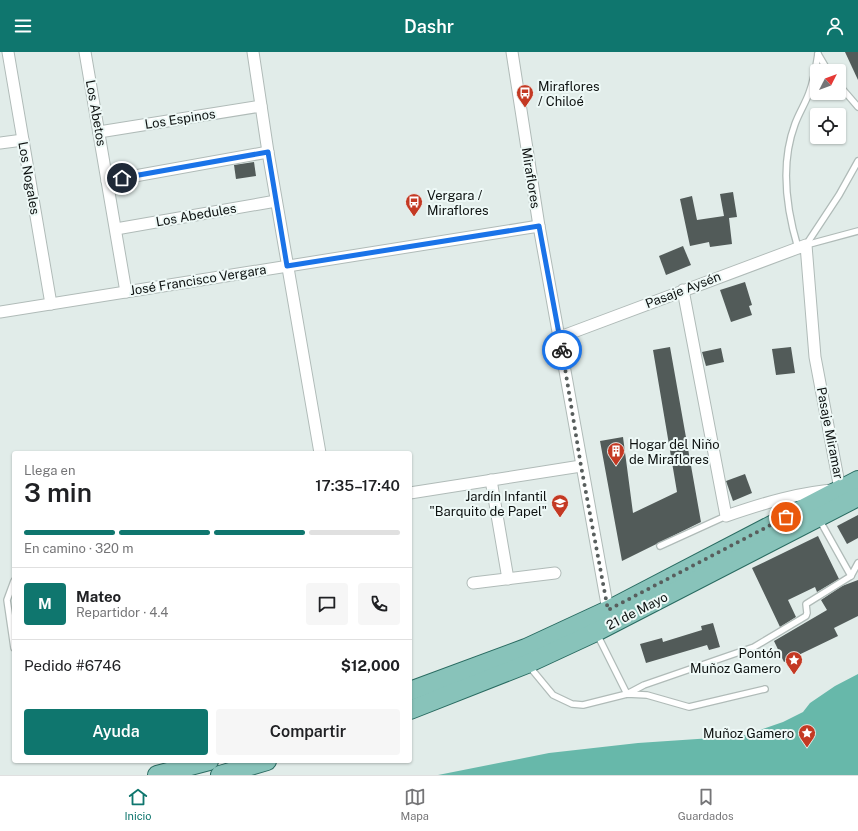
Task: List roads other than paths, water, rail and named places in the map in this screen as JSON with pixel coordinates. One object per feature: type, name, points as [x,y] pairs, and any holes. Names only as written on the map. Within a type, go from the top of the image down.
[{"type":"main road","name":"21 de Mayo","points":[[412,690],[526,648],[608,610],[858,480]]},
{"type":"main road","name":"21 de Mayo","points":[[412,709],[527,664],[596,632],[858,498]]},
{"type":"main road","points":[[162,772],[200,763]]},
{"type":"main road","points":[[220,775],[260,763]]},
{"type":"street","name":"Los Abetos","points":[[85,52],[126,292]]},
{"type":"street","points":[[253,52],[276,201],[320,451]]},
{"type":"street","name":"Miraflores","points":[[512,52],[539,226],[608,610]]},
{"type":"street","name":"Los Nogales","points":[[5,57],[23,140],[51,304]]},
{"type":"street","name":"Los Espinos","points":[[99,132],[261,106]]},
{"type":"street","points":[[0,143],[23,140]]},
{"type":"street","points":[[108,181],[268,152]]},
{"type":"street","name":"Los Abedules","points":[[116,229],[276,201]]},
{"type":"street","name":"José Francisco Vergara","points":[[0,312],[539,226]]},
{"type":"street","name":"Pasaje Aysén","points":[[560,337],[802,246]]},
{"type":"street","name":"Pasaje Miramar","points":[[726,516],[770,501],[808,492],[840,489],[815,357],[802,246]]},
{"type":"street","points":[[683,290],[726,516]]},
{"type":"street","points":[[412,493],[581,466]]},
{"type":"street","points":[[491,480],[508,579]]},
{"type":"street","points":[[473,583],[555,573]]},
{"type":"lane","points":[[818,53],[824,64]]},
{"type":"lane","points":[[802,246],[789,219],[786,184],[787,166],[795,123],[809,93],[818,53]]},
{"type":"lane","points":[[846,93],[858,107]]},
{"type":"lane","points":[[802,246],[839,195],[858,161]]},
{"type":"lane","points":[[802,246],[858,231]]},
{"type":"lane","points":[[660,546],[726,516]]},
{"type":"lane","points":[[818,518],[851,576]]},
{"type":"lane","points":[[527,664],[554,695],[572,704],[583,705],[627,694],[644,684],[754,647],[806,616],[806,604],[851,576],[858,563]]},
{"type":"lane","points":[[12,586],[7,600],[12,634]]},
{"type":"lane","points":[[596,632],[627,694]]},
{"type":"lane","points":[[627,694],[647,695],[689,707],[766,689]]},
{"type":"place","name":"Miraflores / Chiloé","points":[[525,108]]},
{"type":"place","name":"Vergara / Miraflores","points":[[414,217]]},
{"type":"place","name":"Hogar del Niño de Miraflores","points":[[616,466]]},
{"type":"place","name":"Jardín Infantil \"Barquito de Papel\"","points":[[560,518]]},
{"type":"place","name":"Pontón Muñoz Gamero","points":[[794,675]]},
{"type":"place","name":"Muñoz Gamero","points":[[807,748]]}]
